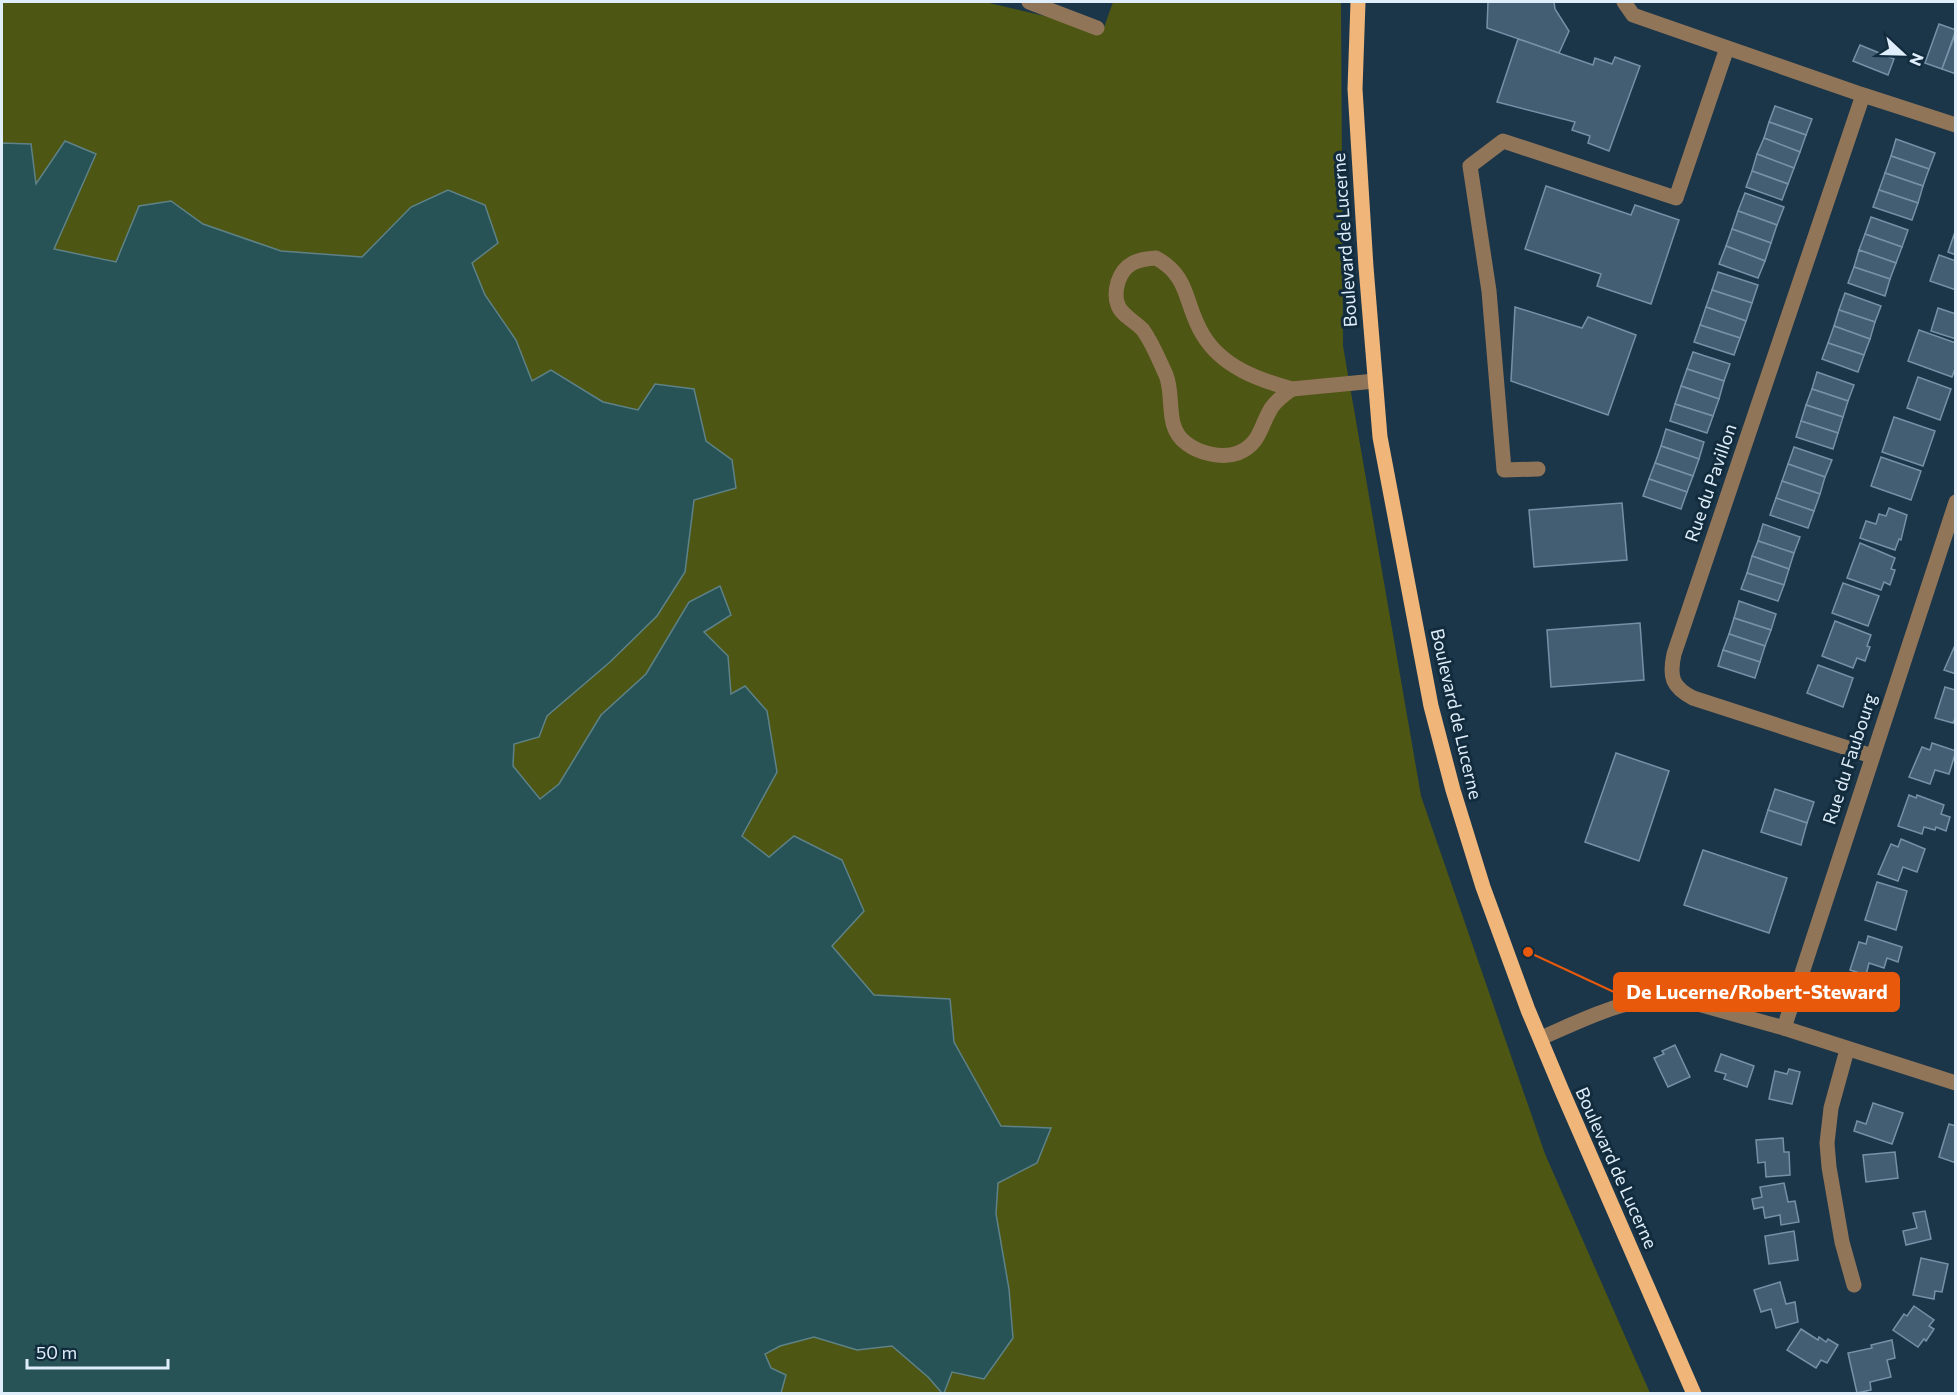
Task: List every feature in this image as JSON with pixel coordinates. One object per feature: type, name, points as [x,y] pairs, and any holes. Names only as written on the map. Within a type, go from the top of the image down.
[{"type":"main road","name":"Boulevard de Lucerne","points":[[1358,2],[1355,89],[1380,436],[1431,706],[1453,790],[1483,887],[1528,1010],[1694,1394]]},
{"type":"street","points":[[1029,2],[1097,28]]},
{"type":"street","points":[[1624,2],[1633,15],[1956,125]]},
{"type":"street","points":[[1538,469],[1504,470],[1489,291],[1470,166],[1503,141],[1676,198],[1726,48]]},
{"type":"street","name":"Rue du Pavillon","points":[[1863,95],[1671,667],[1672,679],[1677,687],[1693,698],[1872,756]]},
{"type":"street","points":[[1292,389],[1272,407],[1259,438],[1244,450],[1236,454],[1217,455],[1200,451],[1185,443],[1174,431],[1168,380],[1153,347],[1142,330],[1118,307],[1116,295],[1121,273],[1129,264],[1142,258],[1156,258],[1170,265],[1179,276],[1203,337],[1230,363],[1260,380],[1292,389],[1375,381]]},
{"type":"street","name":"Rue du Faubourg","points":[[1784,1028],[1956,502]]},
{"type":"street","points":[[1541,1038],[1626,1004],[1664,997],[1695,1002],[1784,1028],[1956,1083]]},
{"type":"street","points":[[1847,1050],[1830,1108],[1827,1143],[1842,1242],[1854,1285]]},
{"type":"green space","points":[[2,2],[985,2],[1103,30],[1113,2],[1341,2],[1343,346],[1421,796],[1545,1154],[1650,1393],[944,1393],[952,1372],[1009,1289],[996,1214],[998,1182],[1037,1163],[1051,1128],[1001,1126],[954,1042],[950,1000],[874,995],[831,945],[769,857],[742,836],[777,772],[731,695],[728,656],[704,632],[720,586],[689,602],[646,674],[601,715],[559,784],[541,799],[513,766],[514,744],[539,737],[547,716],[610,662],[657,616],[685,572],[694,500],[732,460],[706,441],[694,389],[639,410],[603,402],[551,370],[532,381],[516,340],[485,295],[472,263],[411,207],[362,257],[281,251],[203,224],[171,201],[116,262],[54,249],[35,184],[31,144],[2,143]]},
{"type":"green space","points":[[814,1337],[857,1350],[892,1346],[928,1377],[942,1393],[781,1393],[764,1354],[780,1346]]},
{"type":"shaded area","points":[[65,141],[96,154],[54,249],[116,262],[139,206],[171,201],[203,224],[281,251],[362,257],[411,207],[448,190],[485,205],[498,243],[472,263],[485,295],[516,340],[532,381],[551,370],[603,402],[638,410],[655,384],[694,389],[706,441],[732,460],[736,488],[694,500],[685,572],[657,616],[610,662],[547,716],[539,737],[514,744],[513,766],[540,799],[559,784],[601,715],[646,674],[689,602],[720,586],[731,615],[704,632],[728,656],[731,694],[745,686],[767,711],[777,772],[742,836],[769,857],[794,836],[842,860],[864,911],[832,946],[874,995],[950,999],[954,1042],[1001,1126],[1051,1128],[1037,1163],[998,1183],[996,1214],[1009,1289],[1013,1338],[984,1379],[952,1372],[944,1393],[942,1393],[928,1377],[892,1346],[857,1350],[814,1337],[780,1346],[765,1354],[771,1368],[786,1375],[781,1393],[2,1393],[2,143],[31,144],[36,184]]},
{"type":"building","points":[[1488,2],[1554,2],[1555,9],[1569,31],[1559,53],[1487,28]]},
{"type":"building","points":[[1939,24],[1956,30],[1942,69],[1925,63]]},
{"type":"building","points":[[1956,32],[1956,74],[1942,69]]},
{"type":"building","points":[[1518,39],[1593,65],[1595,58],[1612,64],[1615,57],[1640,66],[1609,151],[1588,143],[1590,136],[1572,130],[1575,122],[1497,102]]},
{"type":"building","points":[[1860,45],[1894,59],[1888,75],[1853,61]]},
{"type":"building","points":[[1775,106],[1812,119],[1806,135],[1769,122]]},
{"type":"building","points":[[1769,122],[1806,135],[1800,152],[1764,138]]},
{"type":"building","points":[[1764,138],[1800,152],[1794,168],[1757,154]]},
{"type":"building","points":[[1896,139],[1935,153],[1929,169],[1891,156]]},
{"type":"building","points":[[1757,154],[1794,168],[1788,184],[1752,171]]},
{"type":"building","points":[[1891,156],[1929,169],[1923,186],[1885,173]]},
{"type":"building","points":[[1752,171],[1788,184],[1782,200],[1746,187]]},
{"type":"building","points":[[1885,173],[1923,186],[1918,203],[1879,190]]},
{"type":"building","points":[[1546,186],[1631,215],[1635,205],[1679,220],[1651,304],[1597,286],[1601,274],[1525,249]]},
{"type":"building","points":[[1879,190],[1918,203],[1912,220],[1873,207]]},
{"type":"building","points":[[1745,193],[1784,207],[1777,225],[1738,211]]},
{"type":"building","points":[[1738,211],[1777,225],[1771,243],[1732,229]]},
{"type":"building","points":[[1871,217],[1908,230],[1902,247],[1865,234]]},
{"type":"building","points":[[1732,229],[1771,243],[1765,261],[1726,246]]},
{"type":"building","points":[[1956,232],[1956,255],[1948,252]]},
{"type":"building","points":[[1865,234],[1902,247],[1896,263],[1859,250]]},
{"type":"building","points":[[1726,246],[1765,261],[1758,278],[1719,264]]},
{"type":"building","points":[[1859,250],[1896,263],[1890,279],[1854,267]]},
{"type":"building","points":[[1939,255],[1956,261],[1956,290],[1930,281]]},
{"type":"building","points":[[1854,267],[1890,279],[1885,296],[1848,283]]},
{"type":"building","points":[[1718,272],[1758,285],[1752,303],[1712,290]]},
{"type":"building","points":[[1712,290],[1752,303],[1746,321],[1706,307]]},
{"type":"building","points":[[1845,293],[1881,306],[1875,322],[1839,310]]},
{"type":"building","points":[[1515,307],[1582,328],[1588,317],[1636,335],[1608,415],[1511,381]]},
{"type":"building","points":[[1706,307],[1746,321],[1740,338],[1700,325]]},
{"type":"building","points":[[1938,308],[1956,314],[1956,339],[1931,331]]},
{"type":"building","points":[[1839,310],[1875,322],[1870,339],[1834,326]]},
{"type":"building","points":[[1700,325],[1740,338],[1734,355],[1694,342]]},
{"type":"building","points":[[1834,326],[1870,339],[1864,355],[1828,343]]},
{"type":"building","points":[[1919,330],[1956,343],[1956,366],[1952,377],[1908,361]]},
{"type":"building","points":[[1828,343],[1864,355],[1858,372],[1822,359]]},
{"type":"building","points":[[1693,352],[1730,364],[1724,381],[1687,369]]},
{"type":"building","points":[[1687,369],[1724,381],[1719,399],[1681,386]]},
{"type":"building","points":[[1817,372],[1854,385],[1848,401],[1812,389]]},
{"type":"building","points":[[1918,377],[1951,389],[1940,420],[1907,408]]},
{"type":"building","points":[[1681,386],[1719,399],[1713,416],[1675,404]]},
{"type":"building","points":[[1812,389],[1848,401],[1843,417],[1806,405]]},
{"type":"building","points":[[1675,404],[1713,416],[1707,433],[1670,421]]},
{"type":"building","points":[[1806,405],[1843,417],[1838,433],[1801,421]]},
{"type":"building","points":[[1894,417],[1935,431],[1923,466],[1882,452]]},
{"type":"building","points":[[1801,421],[1838,433],[1833,449],[1796,437]]},
{"type":"building","points":[[1666,429],[1704,442],[1699,459],[1661,446]]},
{"type":"building","points":[[1661,446],[1699,459],[1693,476],[1655,463]]},
{"type":"building","points":[[1794,447],[1832,460],[1825,477],[1788,464]]},
{"type":"building","points":[[1881,457],[1921,471],[1911,500],[1871,486]]},
{"type":"building","points":[[1655,463],[1693,476],[1687,492],[1649,479]]},
{"type":"building","points":[[1788,464],[1825,477],[1820,494],[1782,481]]},
{"type":"building","points":[[1649,479],[1687,492],[1681,509],[1643,496]]},
{"type":"building","points":[[1782,481],[1820,494],[1814,511],[1776,498]]},
{"type":"building","points":[[1776,498],[1814,511],[1808,528],[1770,515]]},
{"type":"building","points":[[1622,503],[1627,560],[1534,567],[1529,510]]},
{"type":"building","points":[[1889,508],[1907,515],[1901,540],[1899,539],[1895,550],[1860,538],[1866,521],[1876,524],[1879,514],[1886,516]]},
{"type":"building","points":[[1763,524],[1800,537],[1794,553],[1758,541]]},
{"type":"building","points":[[1758,541],[1794,553],[1789,569],[1752,556]]},
{"type":"building","points":[[1860,543],[1895,558],[1891,569],[1895,570],[1890,585],[1884,582],[1881,590],[1847,578]]},
{"type":"building","points":[[1752,556],[1789,569],[1784,585],[1747,573]]},
{"type":"building","points":[[1747,573],[1784,585],[1778,601],[1741,589]]},
{"type":"building","points":[[1843,583],[1879,596],[1868,626],[1832,613]]},
{"type":"building","points":[[1739,601],[1776,614],[1771,630],[1734,618]]},
{"type":"building","points":[[1734,618],[1771,630],[1765,646],[1729,634]]},
{"type":"building","points":[[1835,621],[1871,635],[1865,661],[1857,658],[1853,668],[1822,656]]},
{"type":"building","points":[[1640,623],[1644,680],[1551,687],[1547,630]]},
{"type":"building","points":[[1729,634],[1765,646],[1760,662],[1723,650]]},
{"type":"building","points":[[1956,643],[1956,674],[1944,670]]},
{"type":"building","points":[[1723,650],[1760,662],[1755,678],[1718,666]]},
{"type":"building","points":[[1818,665],[1853,678],[1843,707],[1807,693]]},
{"type":"building","points":[[1945,687],[1955,690],[1956,687],[1956,716],[1953,723],[1935,718]]},
{"type":"building","points":[[1932,743],[1956,751],[1949,774],[1935,770],[1930,784],[1909,777],[1922,747],[1930,750]]},
{"type":"building","points":[[1616,753],[1669,771],[1639,861],[1585,842]]},
{"type":"building","points":[[1775,789],[1814,802],[1807,823],[1768,810]]},
{"type":"building","points":[[1909,795],[1916,798],[1917,795],[1944,805],[1941,814],[1950,817],[1946,831],[1936,827],[1935,830],[1924,827],[1922,834],[1898,826]]},
{"type":"building","points":[[1768,810],[1807,823],[1801,845],[1761,832]]},
{"type":"building","points":[[1901,839],[1925,849],[1917,872],[1903,867],[1898,881],[1878,874],[1891,844],[1898,847]]},
{"type":"building","points":[[1703,850],[1787,878],[1769,933],[1684,905]]},
{"type":"building","points":[[1877,882],[1907,891],[1896,930],[1865,920]]},
{"type":"building","points":[[1868,936],[1902,947],[1898,962],[1887,958],[1884,968],[1869,963],[1866,975],[1850,970],[1859,942],[1866,944]]},
{"type":"building","points":[[1675,1045],[1690,1077],[1668,1087],[1654,1058],[1664,1054],[1662,1051]]},
{"type":"building","points":[[1721,1054],[1754,1066],[1747,1087],[1724,1079],[1726,1074],[1715,1071]]},
{"type":"building","points":[[1789,1069],[1800,1072],[1792,1104],[1769,1099],[1775,1071],[1787,1074]]},
{"type":"building","points":[[1873,1103],[1903,1113],[1892,1144],[1854,1131],[1857,1121],[1866,1124]]},
{"type":"building","points":[[1949,1124],[1956,1126],[1956,1163],[1939,1157]]},
{"type":"building","points":[[1783,1138],[1784,1152],[1789,1152],[1790,1175],[1766,1177],[1765,1162],[1758,1163],[1756,1140]]},
{"type":"building","points":[[1895,1152],[1898,1178],[1866,1182],[1863,1155]]},
{"type":"building","points":[[1784,1183],[1788,1202],[1795,1201],[1799,1222],[1781,1225],[1780,1215],[1765,1218],[1763,1207],[1754,1209],[1752,1199],[1762,1197],[1760,1187]]},
{"type":"building","points":[[1925,1211],[1931,1239],[1906,1245],[1903,1231],[1917,1228],[1913,1213]]},
{"type":"building","points":[[1794,1231],[1798,1260],[1769,1264],[1765,1236]]},
{"type":"building","points":[[1921,1258],[1948,1264],[1942,1292],[1935,1291],[1934,1299],[1913,1295]]},
{"type":"building","points":[[1780,1282],[1786,1304],[1795,1302],[1798,1322],[1776,1328],[1771,1309],[1761,1312],[1754,1290]]},
{"type":"building","points":[[1914,1306],[1934,1320],[1929,1326],[1934,1329],[1926,1341],[1924,1339],[1918,1347],[1893,1330],[1904,1314],[1907,1316]]},
{"type":"building","points":[[1801,1329],[1818,1340],[1819,1337],[1826,1342],[1828,1339],[1838,1345],[1827,1363],[1821,1360],[1816,1368],[1787,1350]]},
{"type":"building","points":[[1892,1340],[1895,1358],[1887,1360],[1891,1377],[1870,1382],[1871,1390],[1857,1393],[1848,1353],[1872,1348],[1871,1345]]},
{"type":"place","name":"De Lucerne/Robert-Steward","points":[[1528,952]]}]
